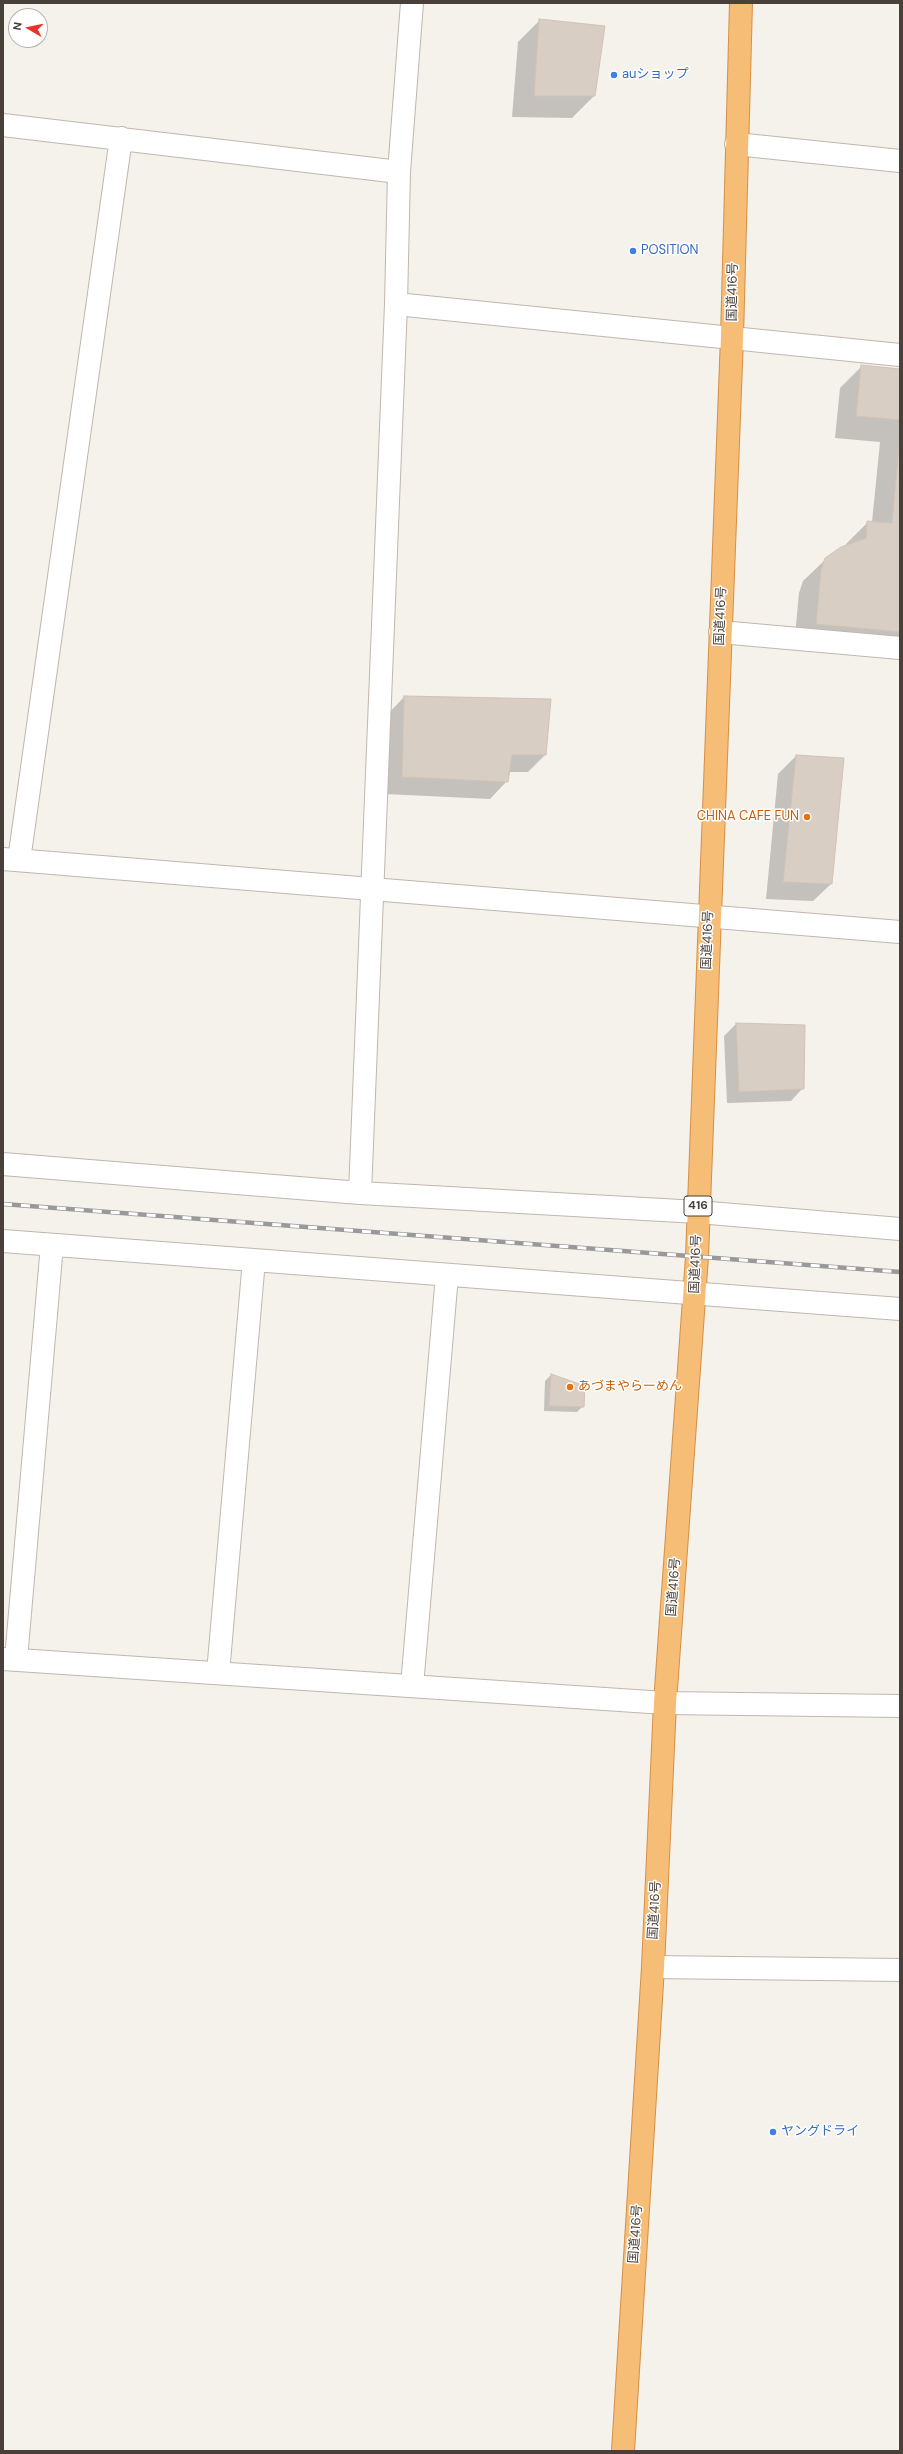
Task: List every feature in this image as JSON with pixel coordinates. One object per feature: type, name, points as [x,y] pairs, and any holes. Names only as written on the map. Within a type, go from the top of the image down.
[{"type":"highway","name":"国道416号","points":[[623,2451],[653,1967],[665,1703],[695,1293],[732,337],[736,144],[741,3]]},
{"type":"street","points":[[360,1193],[396,304],[399,172],[412,3]]},
{"type":"street","points":[[3,125],[399,172]]},
{"type":"street","points":[[121,138],[11,860],[373,891],[900,932]]},
{"type":"street","points":[[736,144],[900,161]]},
{"type":"street","points":[[396,304],[900,355]]},
{"type":"street","points":[[720,632],[900,648]]},
{"type":"street","points":[[3,1164],[360,1193],[698,1212],[900,1229]]},
{"type":"street","points":[[3,1241],[900,1309]]},
{"type":"street","points":[[52,1245],[10,1659],[665,1703],[900,1706]]},
{"type":"street","points":[[218,1673],[254,1260]]},
{"type":"street","points":[[412,1686],[447,1275]]},
{"type":"street","points":[[653,1967],[900,1970]]},
{"type":"building","points":[[539,19],[605,26],[595,96],[534,96]]},
{"type":"building","points":[[861,365],[900,369],[900,420],[856,416]]},
{"type":"building","points":[[900,434],[900,632],[816,624],[821,570],[825,558],[841,547],[866,538],[867,521],[892,523]]},
{"type":"building","points":[[404,696],[551,699],[546,755],[512,755],[508,782],[402,777]]},
{"type":"building","points":[[796,755],[844,758],[832,884],[783,882]]},
{"type":"building","points":[[736,1023],[805,1025],[804,1089],[739,1092]]},
{"type":"building","points":[[551,1374],[585,1386],[584,1407],[549,1406]]},
{"type":"railway","points":[[3,1204],[900,1272]]},
{"type":"place","name":"auショップ","points":[[614,75]]},
{"type":"place","name":"POSITION","points":[[633,251]]},
{"type":"place","name":"CHINA CAFE FUN","points":[[807,817]]},
{"type":"place","name":"あづまやらーめん","points":[[570,1387]]},
{"type":"place","name":"ヤングドライ","points":[[773,2132]]}]
